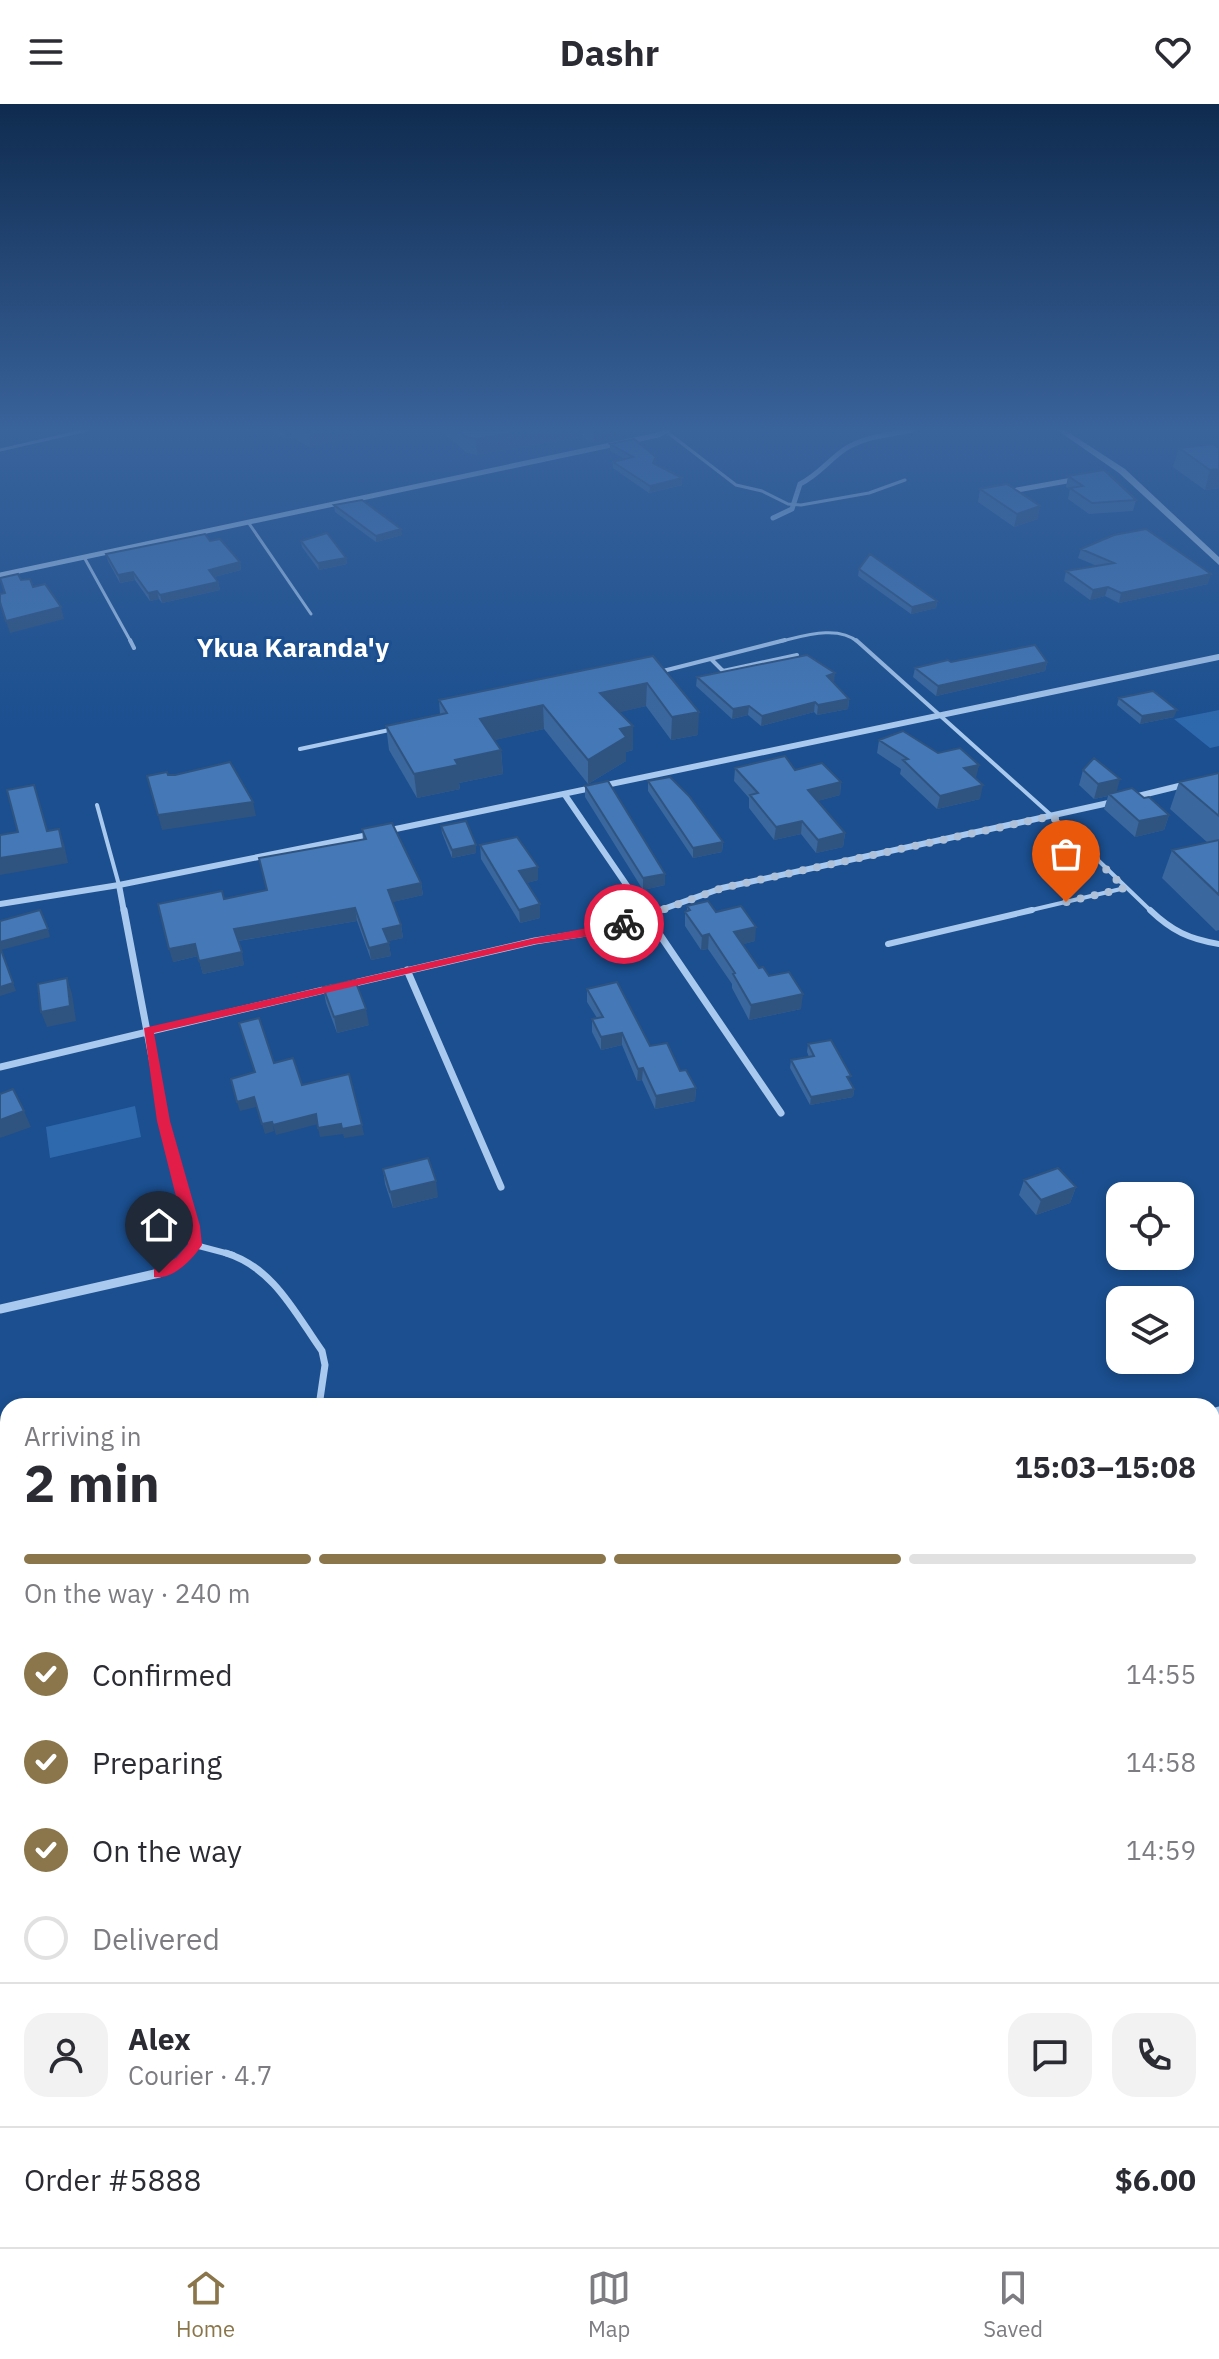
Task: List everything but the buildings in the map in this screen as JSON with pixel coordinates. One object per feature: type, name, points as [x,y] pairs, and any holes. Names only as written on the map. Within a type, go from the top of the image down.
[{"type":"street","points":[[0,575],[210,530]]},
{"type":"street","points":[[1185,530],[1219,562]]},
{"type":"street","points":[[0,904],[119,885],[565,795],[937,714],[1219,657]]},
{"type":"street","points":[[0,1067],[535,941],[605,930],[722,888],[1204,780]]},
{"type":"street","points":[[565,795],[781,1113]]},
{"type":"street","points":[[0,1309],[159,1273],[181,1261],[195,1245],[193,1226],[164,1121],[119,885]]},
{"type":"street","points":[[407,970],[501,1187]]},
{"type":"lane","points":[[253,530],[311,614]]},
{"type":"lane","points":[[84,557],[134,648]]},
{"type":"lane","points":[[651,673],[819,632],[853,638],[1052,816],[1169,928],[1189,939],[1219,944]]},
{"type":"lane","points":[[712,660],[723,671],[797,655]]},
{"type":"lane","points":[[300,749],[407,726]]},
{"type":"lane","points":[[97,805],[119,885]]},
{"type":"lane","points":[[888,944],[1125,888]]},
{"type":"lane","points":[[195,1245],[236,1256],[256,1267],[269,1279],[322,1351],[325,1365],[320,1398]]},
{"type":"shaded area","points":[[1219,710],[1219,746],[1210,748],[1174,719]]},
{"type":"shaded area","points":[[135,1106],[141,1137],[50,1158],[46,1127]]},
{"type":"way so far","points":[[624,924],[722,888],[1052,816],[1125,888],[1066,902]]},
{"type":"district","name":"Ykua Karanda'y","points":[[293,647]]},
{"type":"route","points":[[159,1273],[181,1261],[195,1245],[193,1226],[164,1121],[148,1031],[535,941],[570,937],[624,924]]}]
